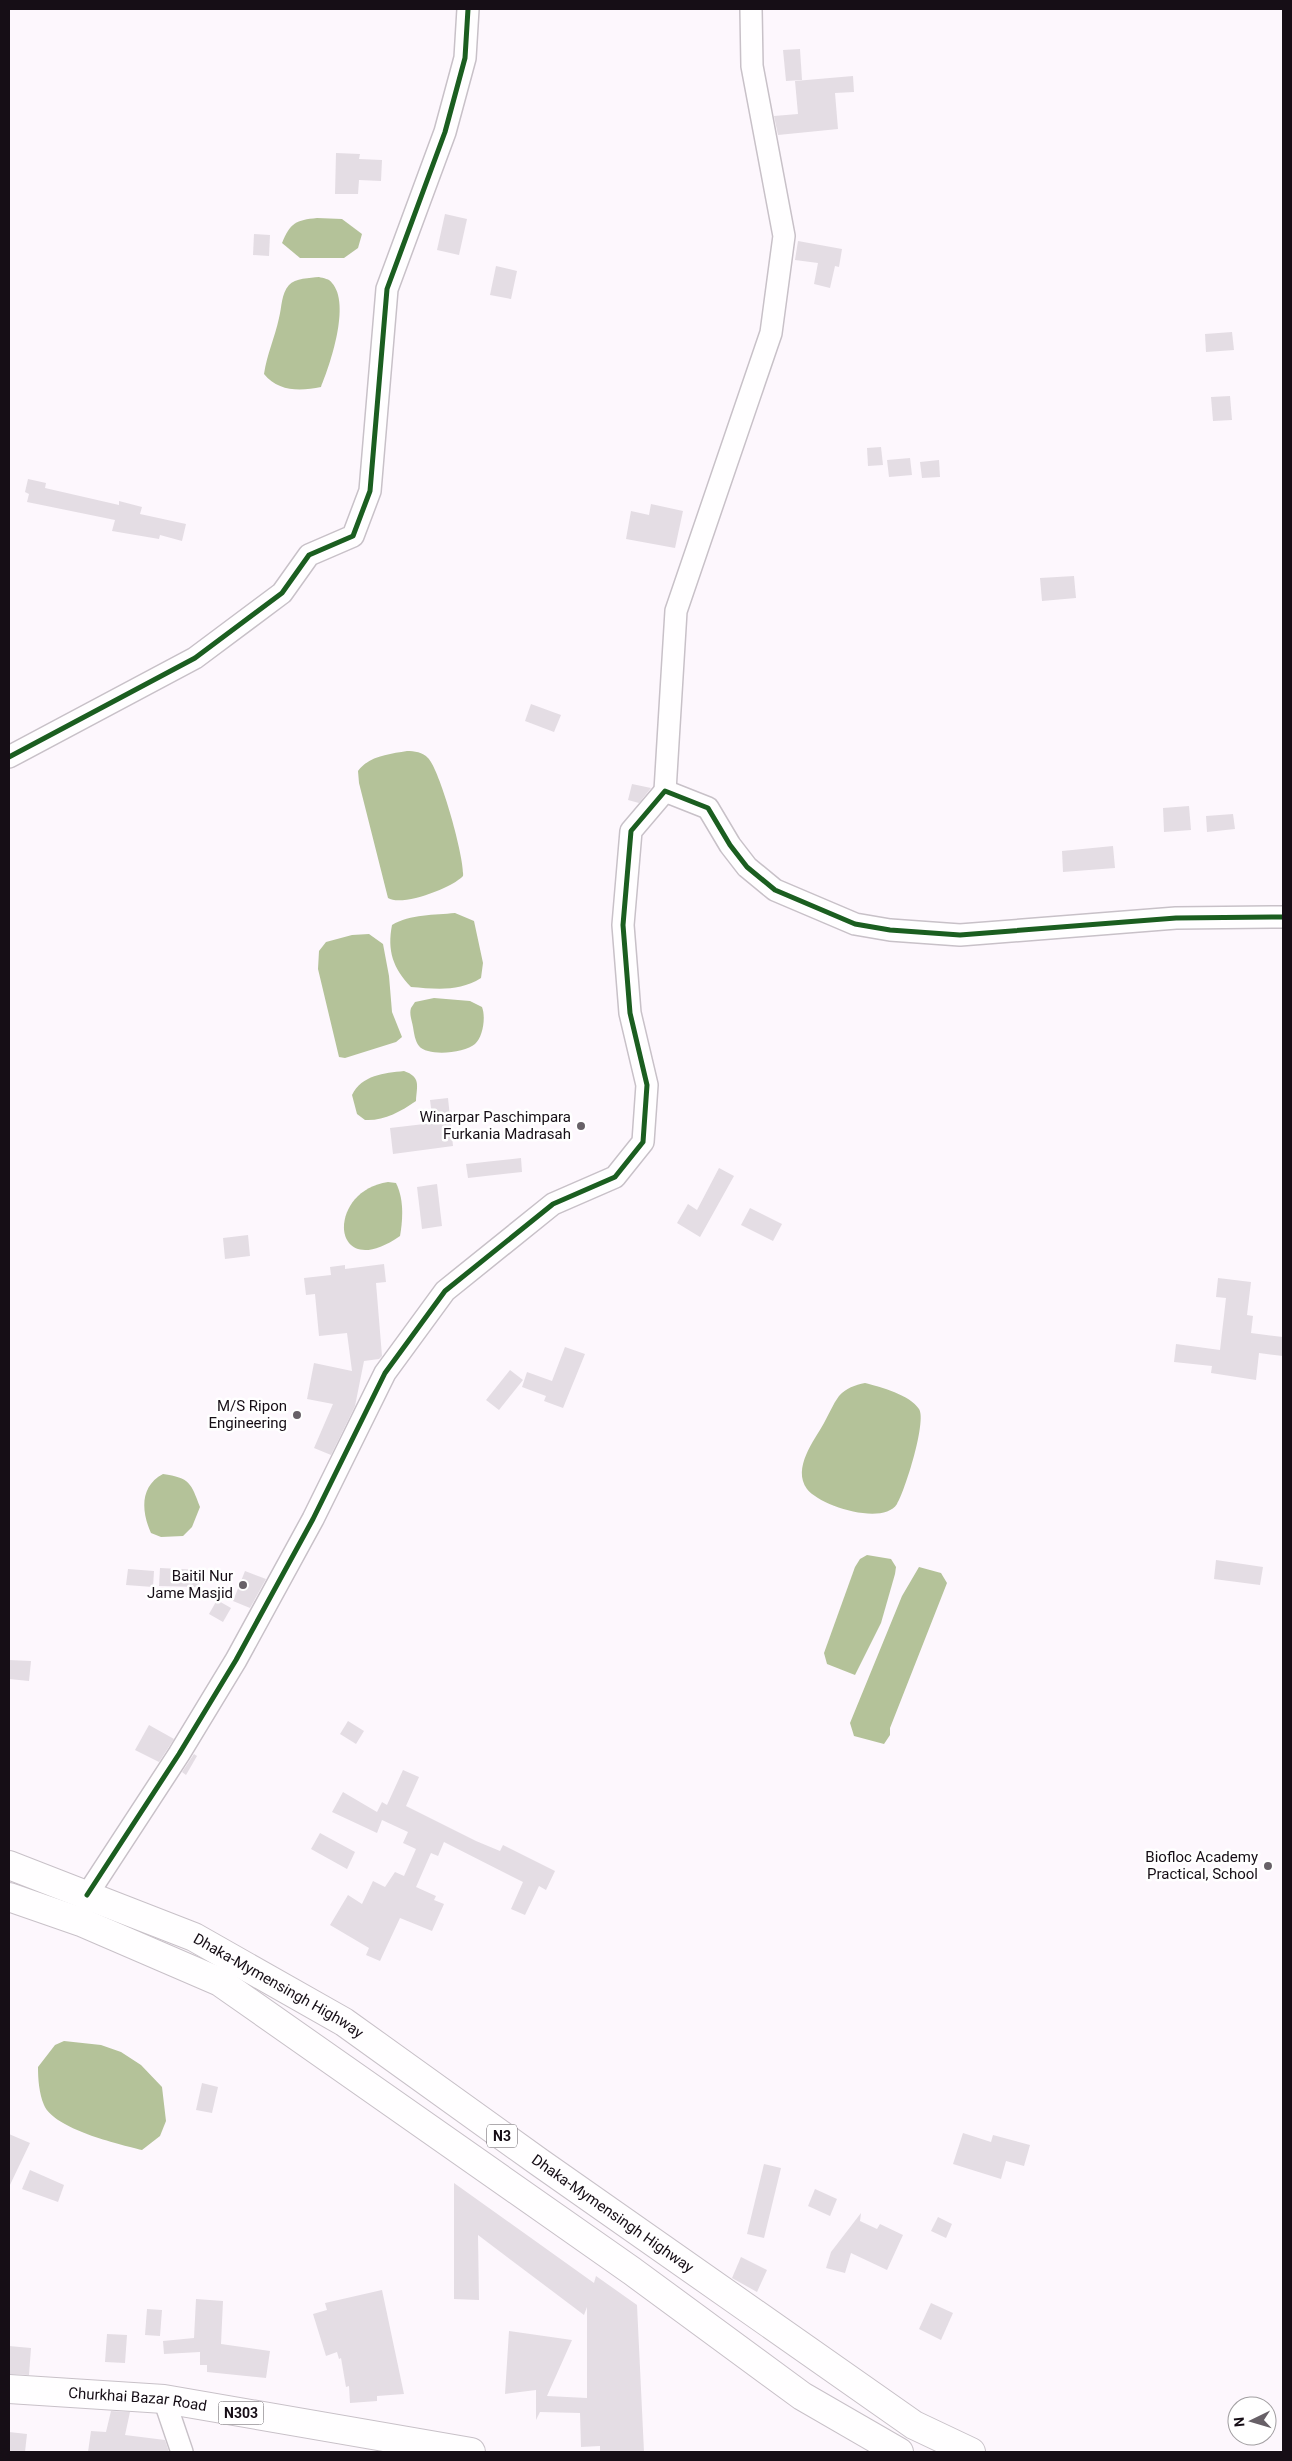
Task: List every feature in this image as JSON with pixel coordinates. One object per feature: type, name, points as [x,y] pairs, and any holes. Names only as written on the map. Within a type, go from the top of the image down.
[{"type":"highway","name":"Dhaka-Mymensingh Highway","points":[[9,1865],[194,1937],[344,2022],[539,2162],[914,2425],[971,2452]]},
{"type":"highway","name":"Dhaka-Mymensingh Highway","points":[[9,1897],[81,1922],[220,1982],[632,2271],[802,2396],[899,2452]]},
{"type":"highway","name":"Churkhai Bazar Road","points":[[9,2389],[164,2400],[471,2452]]},
{"type":"street","points":[[9,756],[195,658],[282,593],[309,555],[353,536],[370,491],[386,289],[445,132],[465,58],[468,9]]},
{"type":"street","points":[[87,1895],[179,1754],[236,1660],[312,1519],[384,1373],[444,1291],[553,1204],[615,1177],[643,1142],[647,1085],[630,1013],[622,925],[631,831],[665,791],[676,611],[771,334],[784,236],[752,66],[750,9]]},
{"type":"street","points":[[665,791],[708,808],[730,845],[747,867],[775,890],[855,924],[890,930],[960,935],[1176,918],[1283,917]]},
{"type":"street","points":[[164,2400],[182,2452]]},
{"type":"shaded area","points":[[317,218],[342,219],[362,234],[358,248],[344,258],[300,258],[282,243],[288,231],[295,224]]},
{"type":"shaded area","points":[[319,277],[331,282],[337,293],[340,305],[337,335],[329,364],[321,387],[290,389],[283,387],[270,380],[264,374],[283,296],[289,285],[295,281]]},
{"type":"shaded area","points":[[407,751],[424,754],[433,766],[439,779],[451,815],[463,867],[463,876],[449,886],[427,895],[395,900],[388,898],[359,783],[358,771],[374,759]]},
{"type":"shaded area","points":[[455,913],[474,921],[483,963],[481,978],[456,988],[411,987],[400,973],[393,959],[390,943],[392,925],[415,917]]},
{"type":"shaded area","points":[[369,934],[383,944],[389,976],[392,1012],[402,1037],[396,1042],[345,1058],[339,1057],[318,969],[319,951],[326,942],[352,935]]},
{"type":"shaded area","points":[[434,998],[470,1001],[482,1007],[484,1016],[483,1027],[480,1037],[475,1044],[463,1050],[438,1053],[430,1052],[419,1046],[410,1015],[411,1008],[415,1002]]},
{"type":"shaded area","points":[[404,1071],[416,1079],[416,1101],[398,1112],[379,1119],[365,1120],[357,1114],[352,1095],[356,1088],[374,1076]]},
{"type":"shaded area","points":[[388,1182],[396,1183],[402,1202],[400,1236],[377,1248],[360,1250],[349,1243],[344,1231],[346,1216],[353,1201],[368,1189]]},
{"type":"shaded area","points":[[865,1383],[895,1392],[909,1400],[919,1409],[921,1416],[918,1441],[901,1497],[890,1510],[879,1513],[852,1511],[825,1502],[807,1489],[803,1481],[802,1472],[810,1446],[839,1396],[851,1387]]},
{"type":"shaded area","points":[[163,1474],[179,1477],[188,1483],[200,1507],[192,1527],[183,1536],[161,1537],[151,1533],[145,1516],[146,1492],[155,1479]]},
{"type":"shaded area","points":[[867,1555],[891,1559],[896,1567],[881,1623],[855,1675],[827,1664],[824,1653],[855,1567],[860,1559]]},
{"type":"shaded area","points":[[919,1567],[941,1573],[947,1583],[890,1728],[890,1735],[884,1744],[854,1736],[850,1723],[902,1596]]},
{"type":"shaded area","points":[[64,2041],[101,2045],[121,2052],[141,2065],[162,2087],[166,2121],[160,2136],[142,2150],[88,2134],[73,2128],[50,2114],[41,2096],[38,2067],[55,2045]]},
{"type":"building","points":[[800,49],[802,80],[786,81],[783,50]]},
{"type":"building","points":[[853,76],[854,92],[835,93],[838,129],[778,135],[774,116],[798,114],[795,81]]},
{"type":"building","points":[[336,153],[360,154],[359,159],[382,160],[381,181],[359,180],[358,194],[335,194]]},
{"type":"building","points":[[445,214],[467,219],[459,255],[437,250]]},
{"type":"building","points":[[254,234],[270,235],[269,256],[253,255]]},
{"type":"building","points":[[798,241],[842,249],[839,267],[835,266],[830,288],[814,284],[818,263],[795,260]]},
{"type":"building","points":[[496,266],[517,271],[511,299],[490,295]]},
{"type":"building","points":[[1232,332],[1234,350],[1206,352],[1205,334]]},
{"type":"building","points":[[1230,396],[1232,420],[1213,421],[1211,397]]},
{"type":"building","points":[[881,447],[883,465],[868,466],[867,448]]},
{"type":"building","points":[[910,458],[912,475],[889,477],[887,460]]},
{"type":"building","points":[[939,460],[940,477],[922,478],[920,462]]},
{"type":"building","points":[[28,479],[46,483],[45,488],[119,505],[119,501],[142,507],[140,514],[186,524],[182,541],[160,535],[159,539],[112,531],[115,520],[27,502],[29,494],[25,492]]},
{"type":"building","points":[[651,504],[683,511],[675,548],[626,539],[631,511],[649,515]]},
{"type":"building","points":[[1074,576],[1076,598],[1042,601],[1040,578]]},
{"type":"building","points":[[531,704],[561,715],[554,732],[525,721]]},
{"type":"building","points":[[632,784],[651,788],[639,803],[628,800]]},
{"type":"building","points":[[1189,806],[1191,830],[1164,832],[1163,808]]},
{"type":"building","points":[[1233,814],[1235,829],[1207,832],[1206,816]]},
{"type":"building","points":[[1113,846],[1115,868],[1063,872],[1062,851]]},
{"type":"building","points":[[448,1098],[453,1146],[393,1154],[390,1128],[433,1123],[430,1100]]},
{"type":"building","points":[[521,1158],[522,1172],[468,1178],[466,1164]]},
{"type":"building","points":[[719,1168],[734,1176],[700,1237],[677,1223],[688,1204],[697,1210]]},
{"type":"building","points":[[437,1184],[442,1226],[422,1229],[417,1187]]},
{"type":"building","points":[[750,1208],[782,1224],[773,1241],[741,1225]]},
{"type":"building","points":[[248,1235],[250,1256],[225,1259],[223,1238]]},
{"type":"building","points":[[384,1264],[386,1282],[376,1283],[382,1356],[379,1359],[364,1361],[355,1406],[331,1455],[314,1448],[333,1404],[307,1399],[314,1363],[352,1371],[347,1333],[319,1336],[315,1294],[306,1295],[304,1278],[331,1275],[330,1267],[345,1265],[345,1269]]},
{"type":"building","points":[[1218,1278],[1251,1282],[1247,1315],[1253,1316],[1251,1333],[1283,1337],[1283,1356],[1259,1353],[1256,1380],[1211,1373],[1212,1366],[1174,1362],[1176,1344],[1220,1350],[1226,1298],[1216,1297]]},
{"type":"building","points":[[565,1347],[585,1354],[563,1408],[544,1401],[546,1396],[522,1387],[527,1372],[552,1381]]},
{"type":"building","points":[[510,1370],[523,1380],[499,1410],[486,1400]]},
{"type":"building","points":[[1216,1560],[1263,1567],[1260,1585],[1214,1579]]},
{"type":"building","points":[[160,1568],[201,1570],[199,1587],[159,1586]]},
{"type":"building","points":[[128,1569],[154,1571],[153,1587],[126,1585]]},
{"type":"building","points":[[245,1571],[266,1579],[250,1608],[233,1601]]},
{"type":"building","points":[[217,1600],[231,1608],[223,1622],[209,1614]]},
{"type":"building","points":[[9,1660],[31,1661],[29,1681],[9,1679]]},
{"type":"building","points":[[348,1721],[364,1731],[356,1744],[340,1734]]},
{"type":"building","points":[[149,1725],[174,1739],[159,1762],[135,1750]]},
{"type":"building","points":[[194,1754],[197,1756],[186,1775],[182,1772]]},
{"type":"building","points":[[403,1770],[419,1777],[406,1806],[476,1841],[500,1851],[503,1845],[555,1871],[546,1890],[539,1886],[525,1915],[511,1909],[523,1882],[444,1842],[438,1856],[431,1853],[416,1887],[436,1896],[434,1900],[444,1904],[432,1931],[400,1918],[380,1961],[366,1955],[369,1948],[330,1925],[348,1895],[362,1904],[373,1881],[385,1887],[395,1872],[404,1876],[416,1849],[403,1843],[408,1832],[382,1820],[377,1833],[332,1812],[343,1792],[377,1812],[382,1802],[387,1805]]},
{"type":"building","points":[[320,1833],[355,1852],[347,1869],[311,1849]]},
{"type":"building","points":[[202,2083],[218,2087],[212,2113],[196,2110]]},
{"type":"building","points":[[963,2133],[991,2142],[993,2135],[1030,2145],[1024,2166],[1006,2161],[1001,2179],[953,2164]]},
{"type":"building","points":[[9,2134],[30,2143],[9,2187]]},
{"type":"building","points":[[764,2164],[781,2168],[764,2238],[747,2234]]},
{"type":"building","points":[[30,2170],[64,2185],[58,2202],[22,2189]]},
{"type":"building","points":[[454,2183],[594,2283],[596,2276],[637,2305],[644,2452],[600,2452],[600,2446],[581,2447],[580,2413],[540,2412],[536,2420],[536,2390],[505,2394],[509,2331],[572,2340],[547,2396],[587,2398],[587,2307],[584,2315],[478,2235],[479,2300],[454,2299]]},
{"type":"building","points":[[815,2189],[837,2199],[830,2216],[808,2206]]},
{"type":"building","points":[[861,2213],[860,2221],[877,2229],[880,2224],[903,2235],[887,2270],[851,2253],[845,2273],[826,2268],[831,2252]]},
{"type":"building","points":[[938,2217],[952,2224],[946,2238],[931,2231]]},
{"type":"building","points":[[741,2257],[767,2270],[757,2292],[732,2278]]},
{"type":"building","points":[[382,2290],[404,2394],[377,2396],[377,2401],[350,2403],[349,2386],[346,2387],[341,2358],[339,2359],[337,2352],[326,2356],[313,2314],[327,2310],[325,2303]]},
{"type":"building","points":[[196,2299],[223,2301],[221,2344],[270,2351],[266,2378],[207,2372],[207,2365],[200,2365],[200,2352],[164,2354],[163,2341],[194,2338]]},
{"type":"building","points":[[931,2303],[953,2313],[941,2340],[919,2329]]},
{"type":"building","points":[[147,2309],[162,2310],[160,2336],[145,2335]]},
{"type":"building","points":[[107,2334],[127,2335],[125,2363],[105,2362]]},
{"type":"building","points":[[9,2346],[31,2348],[29,2375],[9,2374]]},
{"type":"building","points":[[111,2411],[130,2412],[125,2435],[165,2440],[169,2452],[88,2452],[91,2431],[106,2432]]},
{"type":"building","points":[[9,2432],[27,2434],[25,2452],[9,2452]]},
{"type":"cycle path","points":[[9,757],[195,658],[282,593],[309,555],[353,536],[370,491],[387,289],[445,132],[465,58],[468,9]]},
{"type":"cycle path","points":[[87,1895],[179,1754],[236,1660],[313,1519],[385,1373],[445,1291],[553,1204],[615,1177],[643,1142],[647,1085],[630,1013],[623,925],[631,831],[665,791],[708,808],[730,845],[747,867],[775,890],[855,924],[890,930],[960,935],[1176,918],[1283,917]]},
{"type":"place","name":"Winarpar Paschimpara Furkania Madrasah","points":[[581,1126]]},
{"type":"place","name":"M/S Ripon Engineering","points":[[297,1415]]},
{"type":"place","name":"Baitil Nur Jame Masjid","points":[[243,1585]]},
{"type":"place","name":"Biofloc Academy Practical, School","points":[[1268,1866]]}]
